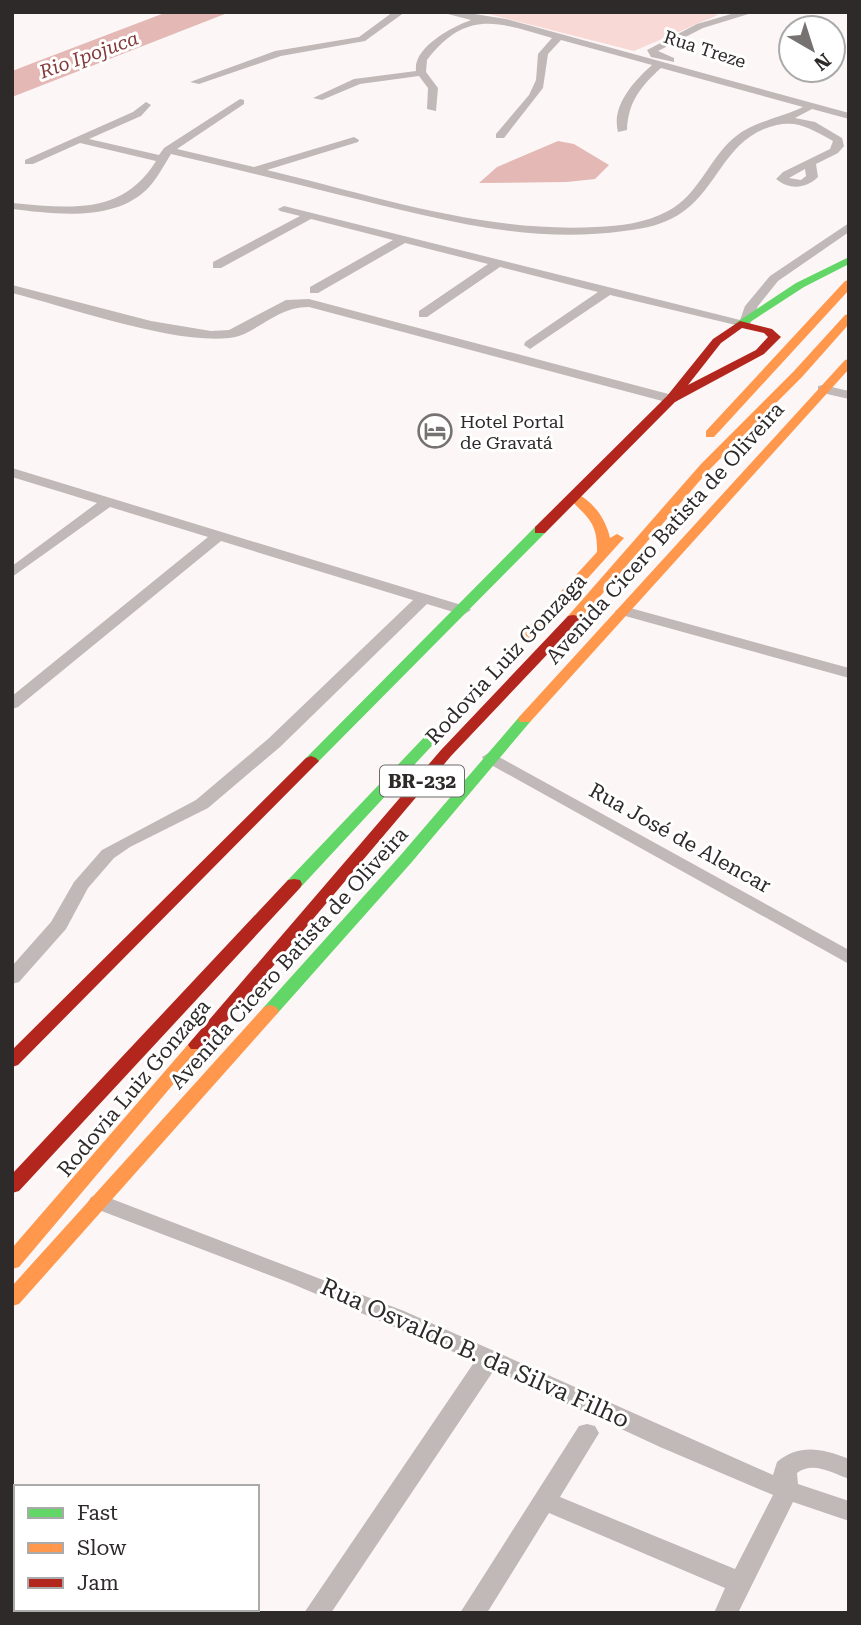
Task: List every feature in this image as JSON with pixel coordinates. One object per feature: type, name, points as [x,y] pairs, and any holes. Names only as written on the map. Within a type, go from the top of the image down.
[{"type":"main road","points":[[12,1061],[671,399],[718,341],[800,285],[849,260]]},
{"type":"main road","points":[[697,448],[849,284]]},
{"type":"main road","name":"Rodovia Luiz Gonzaga","points":[[12,1262],[446,753],[587,604],[705,467],[849,317]]},
{"type":"main road","points":[[671,399],[760,352],[775,337],[768,331],[743,322]]},
{"type":"main road","name":"Avenida Cicero Batista de Oliveira","points":[[12,1299],[405,860],[490,757],[849,362]]},
{"type":"main road","points":[[574,497],[593,510],[600,520],[606,536],[604,552]]},
{"type":"main road","name":"Rodovia Luiz Gonzaga","points":[[514,650],[632,521]]},
{"type":"main road","name":"Rodovia Luiz Gonzaga","points":[[12,1186],[447,721]]},
{"type":"street","points":[[195,82],[279,53],[362,39],[400,12]]},
{"type":"street","points":[[445,12],[560,37],[803,106],[849,116]]},
{"type":"street","name":"Rua Treze","points":[[750,12],[700,26],[651,52],[849,107]]},
{"type":"street","points":[[432,109],[433,88],[422,73],[420,65],[425,55],[437,44],[483,19]]},
{"type":"street","points":[[500,136],[541,83],[545,47],[560,37]]},
{"type":"street","points":[[622,130],[624,105],[633,89],[659,64]]},
{"type":"street","points":[[318,98],[358,81],[422,73]]},
{"type":"street","points":[[12,206],[62,209],[109,204],[143,187],[165,155],[240,102]]},
{"type":"street","points":[[29,162],[137,114],[146,105]]},
{"type":"street","points":[[79,140],[256,171],[486,227],[553,233],[609,230],[654,221],[680,209],[700,190],[717,160],[739,138],[756,126],[786,116],[803,106]]},
{"type":"street","points":[[803,106],[848,127]]},
{"type":"street","points":[[786,116],[811,124],[838,140],[839,146],[834,151],[810,164]]},
{"type":"street","points":[[256,171],[354,140]]},
{"type":"street","points":[[284,209],[608,291],[743,322],[757,297],[798,259],[849,226]]},
{"type":"street","points":[[217,265],[311,215]]},
{"type":"street","points":[[314,290],[403,239]]},
{"type":"street","points":[[423,314],[498,263]]},
{"type":"street","points":[[12,289],[150,325],[211,335],[232,334],[290,303],[309,303],[671,399]]},
{"type":"street","points":[[530,345],[608,291]]},
{"type":"street","points":[[823,389],[849,394]]},
{"type":"street","points":[[12,472],[463,610]]},
{"type":"street","points":[[12,573],[109,501]]},
{"type":"street","points":[[12,704],[219,535]]},
{"type":"street","points":[[12,978],[59,925],[80,886],[108,855],[124,843],[202,804],[274,743],[424,598]]},
{"type":"street","points":[[623,611],[849,673]]},
{"type":"street","name":"Rua José de Alencar","points":[[490,757],[849,958]]},
{"type":"street","name":"Rua Osvaldo B. da Silva Filho","points":[[99,1202],[292,1273],[491,1358],[786,1492],[849,1511]]},
{"type":"street","points":[[317,1613],[491,1358]]},
{"type":"street","points":[[473,1613],[587,1433]]},
{"type":"street","points":[[726,1612],[786,1492],[785,1469],[805,1457],[818,1457],[849,1469]]},
{"type":"street","points":[[545,1501],[741,1583]]},
{"type":"shaded area","points":[[481,12],[708,12],[718,15],[634,51]]},
{"type":"water","name":"Rio Ipojuca","points":[[167,12],[230,12],[12,97],[12,71]]},
{"type":"water","points":[[558,141],[574,144],[609,165],[595,179],[479,183],[497,167]]},
{"type":"traffic: fast","points":[[740,324],[800,285],[849,260]]},
{"type":"traffic: fast","points":[[311,761],[540,530]]},
{"type":"traffic: fast","points":[[270,1011],[405,860],[525,719]]},
{"type":"traffic: fast","points":[[294,884],[436,733]]},
{"type":"traffic: slow","points":[[710,434],[849,283]]},
{"type":"traffic: slow","points":[[573,619],[705,467],[798,374],[849,317]]},
{"type":"traffic: slow","points":[[525,719],[849,362]]},
{"type":"traffic: slow","points":[[574,497],[598,520],[603,535],[604,552]]},
{"type":"traffic: slow","points":[[527,637],[617,538]]},
{"type":"traffic: slow","points":[[12,1299],[270,1011]]},
{"type":"traffic: slow","points":[[12,1262],[197,1045]]},
{"type":"traffic: jam","points":[[540,530],[671,399],[717,341],[740,324],[768,331],[775,337],[760,352],[671,399]]},
{"type":"traffic: jam","points":[[197,1045],[446,753],[573,619]]},
{"type":"traffic: jam","points":[[12,1061],[311,761]]},
{"type":"traffic: jam","points":[[12,1186],[294,884]]},
{"type":"place","name":"Hotel Portal de Gravatá","points":[[435,431]]}]
